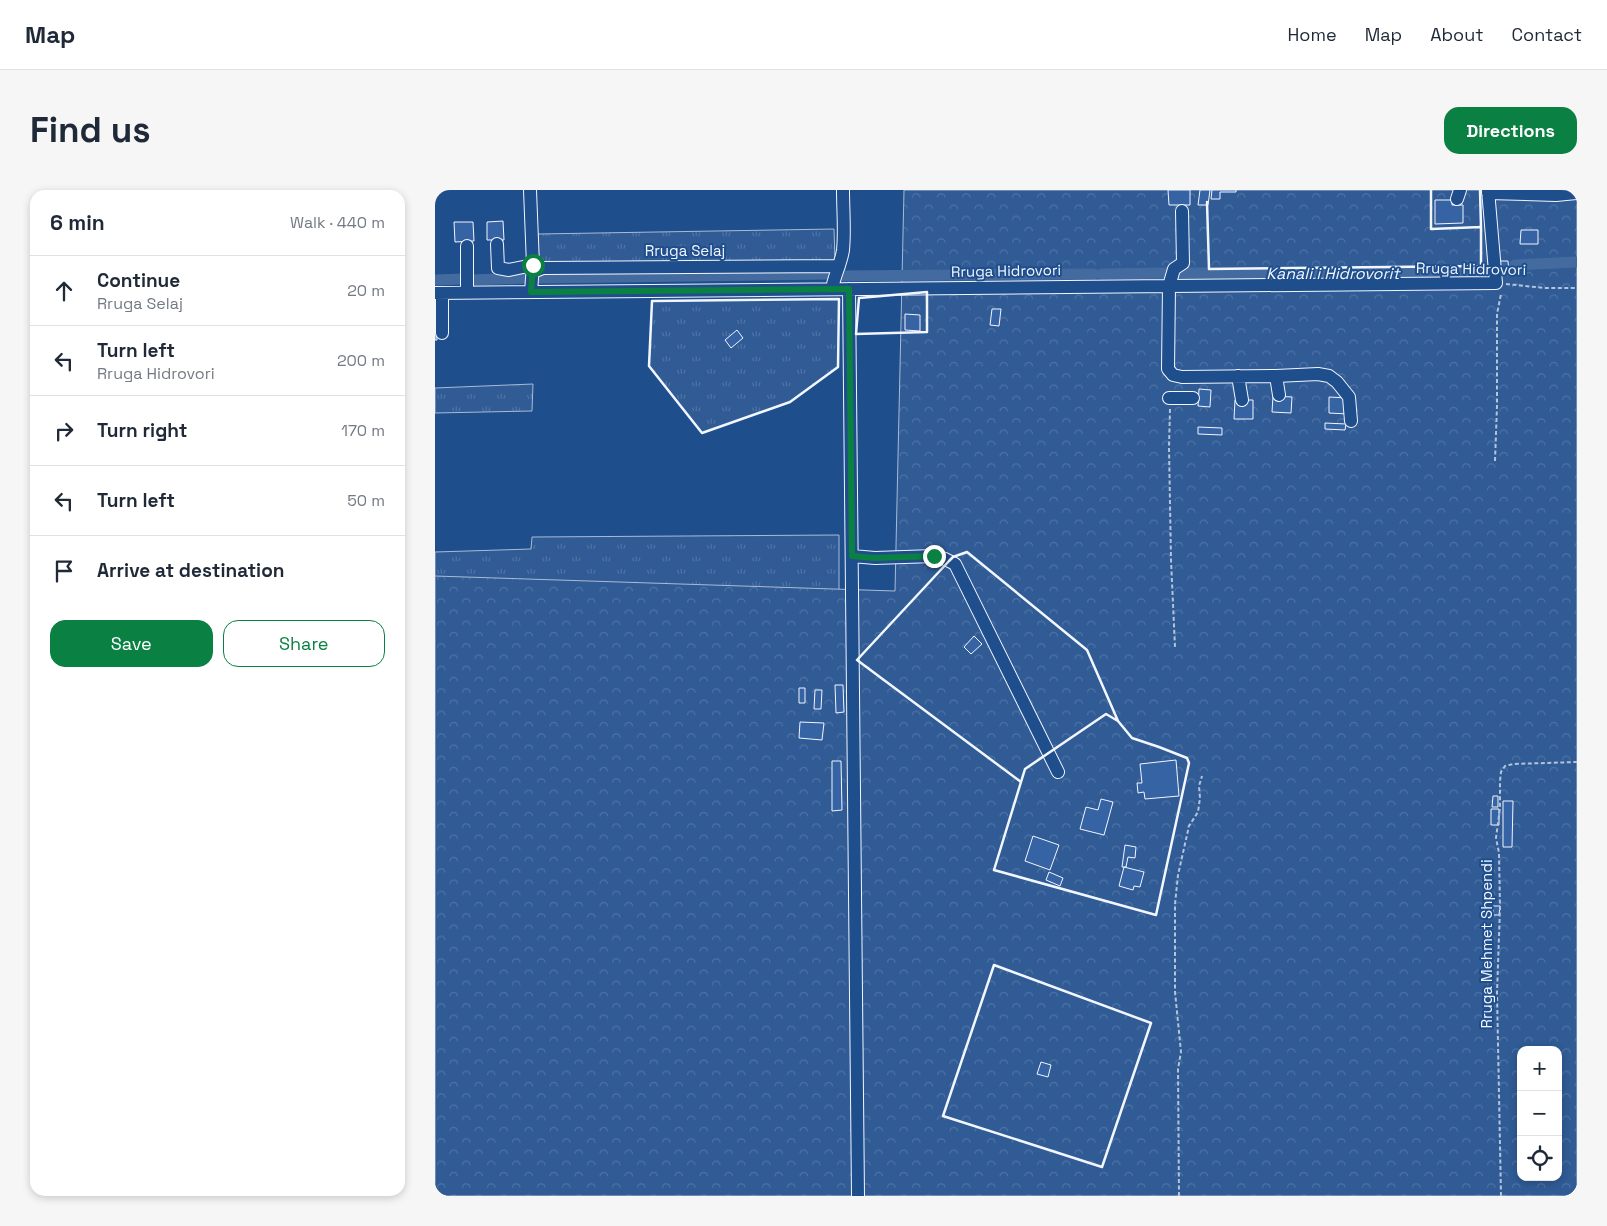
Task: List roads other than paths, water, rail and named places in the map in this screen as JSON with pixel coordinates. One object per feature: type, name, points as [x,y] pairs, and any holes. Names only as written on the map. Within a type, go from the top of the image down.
[{"type":"street","points":[[530,190],[533,268],[531,292]]},
{"type":"street","points":[[832,289],[843,249],[843,190]]},
{"type":"street","points":[[1488,191],[1547,195],[1577,193]]},
{"type":"street","name":"Rruga Hidrovori","points":[[438,293],[1501,284],[1488,191]]},
{"type":"street","points":[[1182,211],[1183,263],[1174,269],[1169,286],[1168,369],[1173,376],[1318,374],[1329,376],[1337,382],[1349,397],[1351,421]]},
{"type":"street","name":"Rruga Selaj","points":[[497,244],[498,268],[509,270],[533,268],[839,266]]},
{"type":"street","points":[[467,246],[467,292]]},
{"type":"street","points":[[849,289],[858,1196]]},
{"type":"street","points":[[438,293],[442,333]]},
{"type":"street","points":[[1238,376],[1241,400]]},
{"type":"street","points":[[1276,376],[1279,395]]},
{"type":"street","points":[[1169,398],[1193,398]]},
{"type":"street","points":[[852,556],[875,558],[934,556],[955,564],[1058,772]]},
{"type":"waterway","name":"Kanali i Hidrovorit","points":[[1515,265],[1577,262]]},
{"type":"waterway","name":"Kanali i Hidrovorit","points":[[1179,273],[1487,272]]},
{"type":"waterway","name":"Kanali i Hidrovorit","points":[[1102,274],[1168,273]]},
{"type":"waterway","name":"Kanali i Hidrovorit","points":[[540,278],[829,274]]},
{"type":"waterway","name":"Kanali i Hidrovorit","points":[[840,276],[1094,274]]},
{"type":"waterway","name":"Kanali i Hidrovorit","points":[[472,280],[527,278]]},
{"type":"waterway","name":"Kanali i Hidrovorit","points":[[435,280],[463,279]]}]
